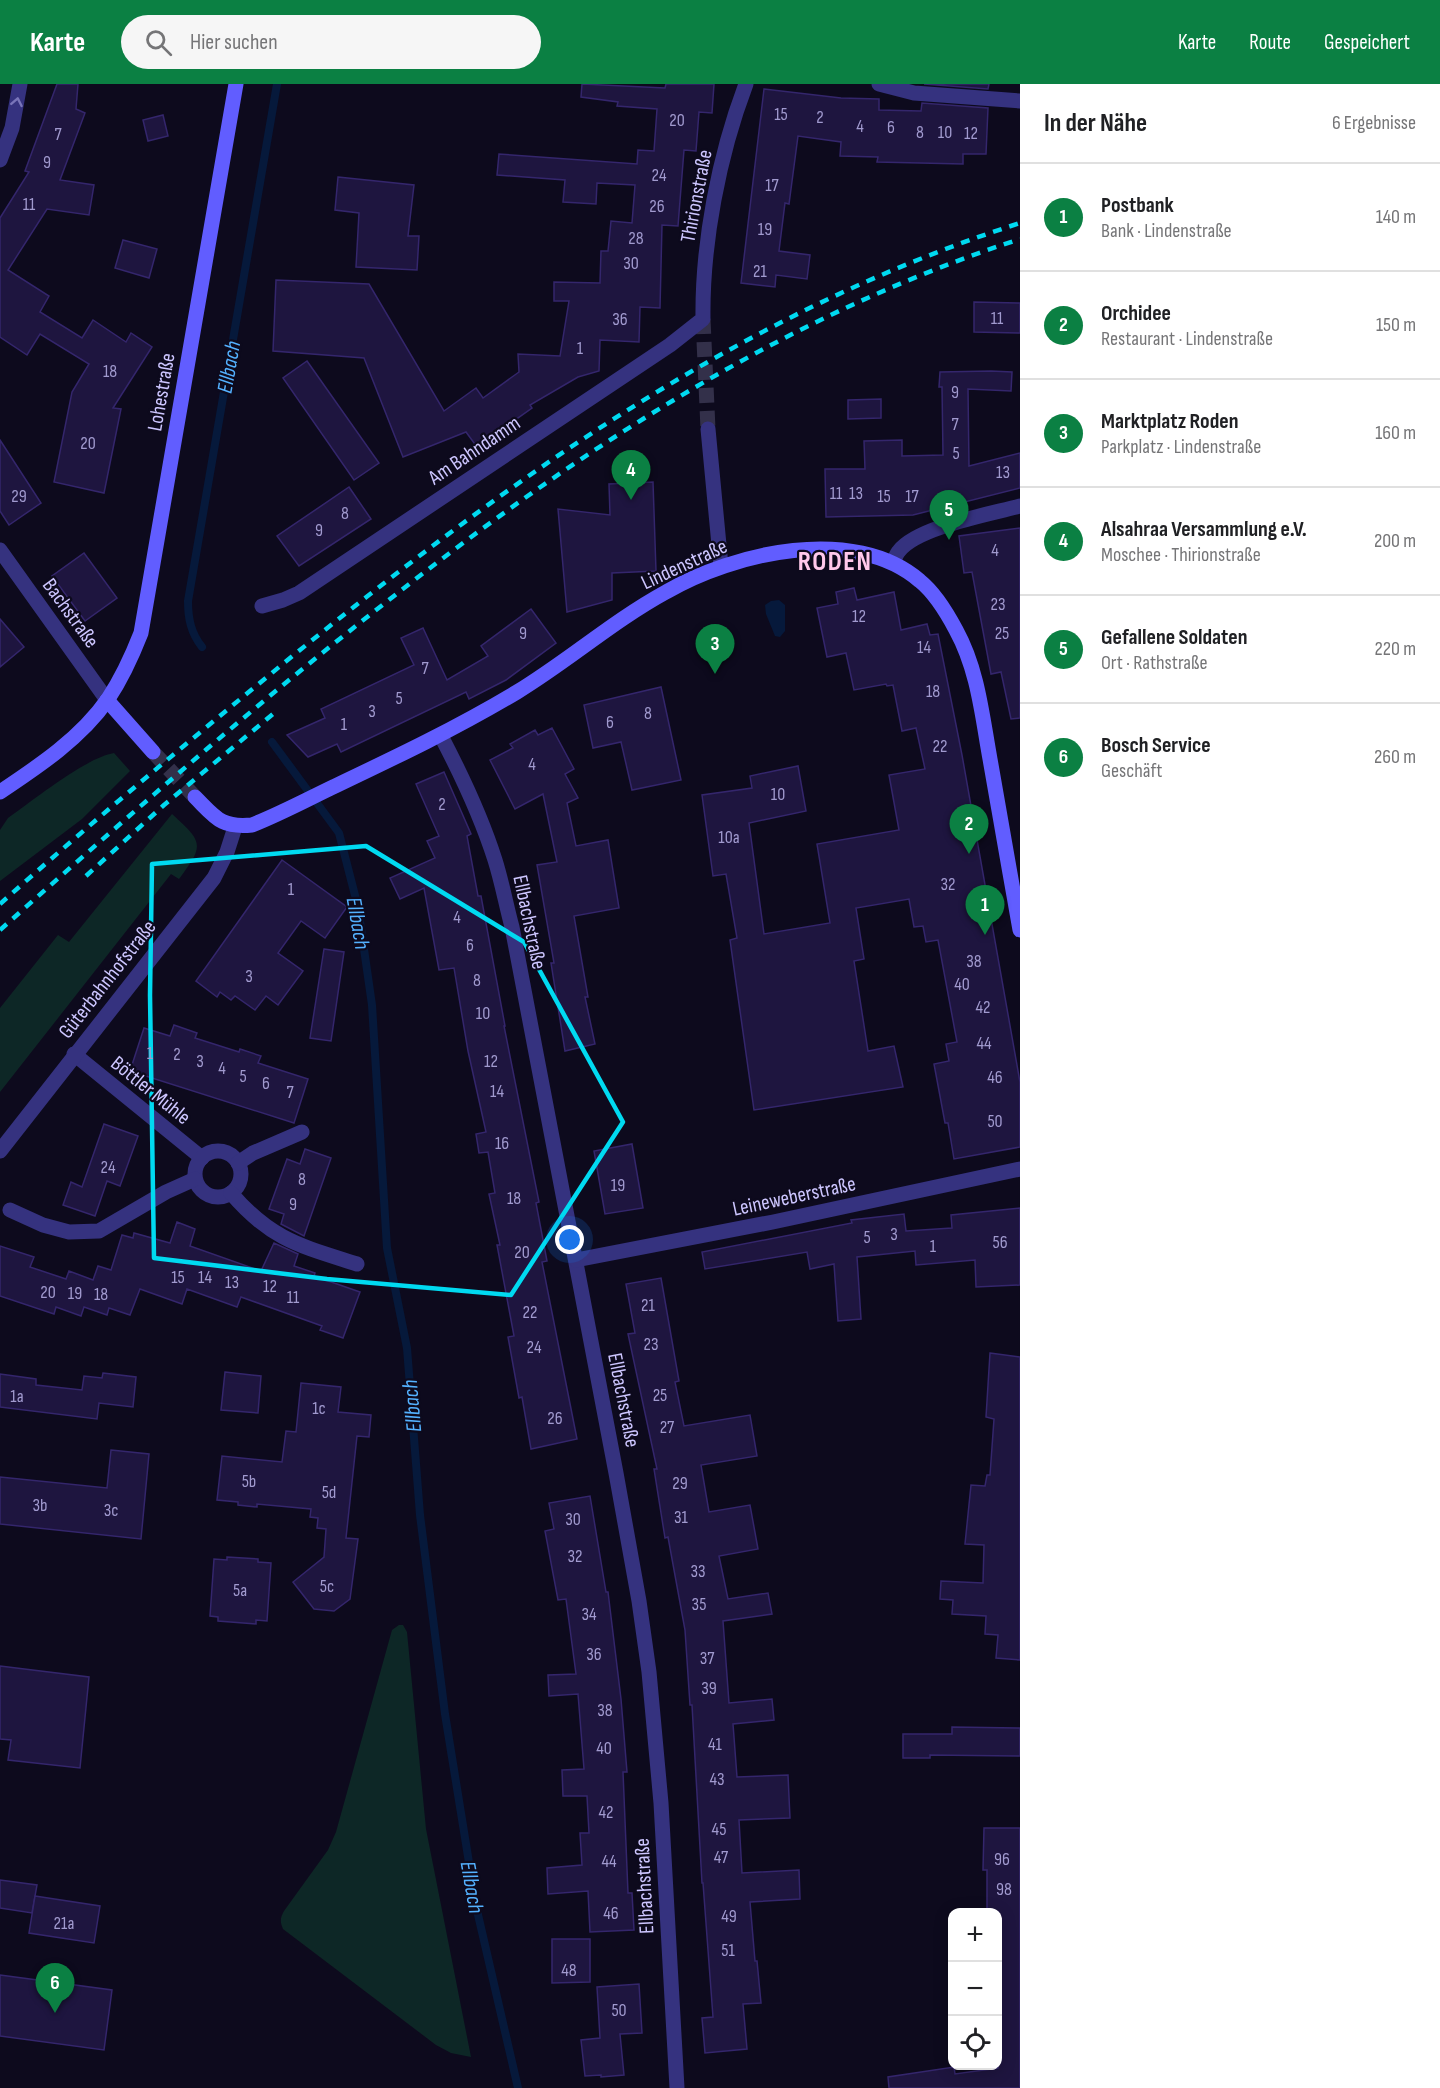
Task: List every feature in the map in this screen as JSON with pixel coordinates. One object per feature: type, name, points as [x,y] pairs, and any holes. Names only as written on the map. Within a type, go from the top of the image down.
[{"type":"street","points":[[0,160],[12,128],[20,84]]},
{"type":"street","name":"Lohestraße","points":[[107,700],[129,664],[141,633],[236,84]]},
{"type":"street","name":"Thirionstraße","points":[[703,319],[702,293],[710,218],[722,166],[746,84]]},
{"type":"street","points":[[879,84],[914,93],[1020,101]]},
{"type":"street","name":"Am Bahndamm","points":[[262,606],[284,600],[299,592],[670,345],[703,319]]},
{"type":"street","points":[[708,429],[721,566]]},
{"type":"street","points":[[893,563],[899,550],[924,534],[948,525],[1020,506]]},
{"type":"street","name":"Lindenstraße","points":[[235,827],[252,825],[441,736],[520,691],[615,623],[668,591],[721,566],[793,551],[828,549],[864,553],[893,563],[920,581],[941,605],[958,633],[972,666],[982,710],[1020,930]]},
{"type":"street","name":"Bachstraße","points":[[0,550],[107,700]]},
{"type":"street","points":[[0,792],[36,769],[75,736],[107,700],[153,752]]},
{"type":"street","name":"Ellbachstraße","points":[[441,736],[467,786],[496,862],[512,927],[619,1485],[649,1672],[660,1803],[677,2088]]},
{"type":"street","points":[[195,797],[222,823],[235,827]]},
{"type":"street","name":"Güterbahnhofstraße","points":[[0,1151],[214,878],[227,852],[235,827]]},
{"type":"street","name":"Böttler Mühle","points":[[74,1054],[202,1158]]},
{"type":"street","points":[[238,1163],[253,1153],[302,1132]]},
{"type":"street","points":[[214,1151],[221,1151],[233,1157],[238,1163],[240,1179],[237,1187],[231,1193],[225,1196],[210,1196],[198,1186],[195,1171],[202,1158],[214,1151]]},
{"type":"street","name":"Leineweberstraße","points":[[576,1260],[772,1222],[1020,1169]]},
{"type":"street","points":[[10,1210],[43,1225],[69,1232],[99,1231],[166,1192],[195,1179]]},
{"type":"street","points":[[231,1193],[247,1212],[272,1232],[298,1245],[357,1264]]},
{"type":"highlighted area","points":[[366,846],[524,942],[623,1122],[511,1295],[327,1279],[154,1258],[150,995],[152,864]]},
{"type":"green space","points":[[114,753],[130,771],[82,819],[0,881],[0,830],[8,818],[75,771],[102,756]]},
{"type":"green space","points":[[172,814],[195,838],[197,845],[193,859],[179,879],[171,874],[0,1092],[0,1008],[58,935],[69,942]]},
{"type":"green space","points":[[403,1625],[407,1632],[426,1829],[471,2057],[451,2053],[436,2045],[283,1929],[281,1922],[284,1911],[328,1850],[336,1832],[392,1630]]},
{"type":"water","points":[[779,600],[785,605],[785,631],[780,637],[775,636],[766,614],[765,605]]},
{"type":"building","points":[[57,84],[78,84],[76,109],[85,113],[60,180],[94,185],[89,215],[47,209],[8,270],[49,296],[40,312],[82,338],[93,320],[126,342],[131,333],[152,347],[113,408],[121,409],[104,493],[54,482],[72,392],[89,364],[40,334],[27,355],[0,337],[0,218],[29,172],[25,171]]},
{"type":"building","points":[[582,84],[665,88],[666,84],[714,84],[712,113],[699,112],[696,151],[684,150],[678,226],[662,225],[660,308],[640,307],[639,342],[600,340],[599,371],[578,377],[530,405],[532,408],[477,447],[466,432],[403,457],[364,358],[273,351],[276,280],[369,284],[444,411],[476,388],[483,398],[519,372],[518,354],[560,356],[569,301],[554,301],[554,282],[600,283],[601,251],[608,251],[611,221],[632,223],[635,185],[597,183],[596,204],[563,202],[565,180],[497,175],[499,154],[637,164],[638,150],[654,151],[657,109],[617,106],[618,102],[581,97]]},
{"type":"building","points":[[924,84],[989,84],[988,89]]},
{"type":"building","points":[[764,89],[841,98],[879,99],[879,110],[921,111],[922,103],[988,108],[986,154],[963,154],[963,164],[877,162],[878,157],[840,156],[841,142],[798,136],[789,204],[785,203],[779,251],[810,255],[807,279],[776,275],[775,287],[741,283]]},
{"type":"building","points":[[163,115],[168,136],[148,141],[143,120]]},
{"type":"building","points":[[338,177],[414,185],[408,236],[419,236],[417,270],[356,267],[359,213],[335,210]]},
{"type":"building","points":[[123,240],[157,249],[149,278],[115,268]]},
{"type":"building","points":[[974,302],[1020,303],[1020,333],[974,332]]},
{"type":"building","points":[[307,361],[379,463],[354,480],[283,378]]},
{"type":"building","points":[[940,372],[1012,372],[1011,391],[968,389],[969,466],[1020,453],[1020,488],[913,515],[826,517],[825,469],[865,469],[864,441],[902,440],[902,456],[943,455]]},
{"type":"building","points":[[881,399],[881,418],[848,419],[848,400]]},
{"type":"building","points":[[0,440],[41,503],[9,525],[0,511]]},
{"type":"building","points":[[653,482],[656,571],[612,573],[612,600],[567,612],[558,509],[610,515],[609,484]]},
{"type":"building","points":[[349,487],[371,519],[299,566],[277,536]]},
{"type":"building","points":[[1020,528],[1020,718],[1011,719],[1001,672],[991,674],[972,572],[964,573],[959,536]]},
{"type":"building","points":[[84,553],[117,598],[85,621],[52,576]]},
{"type":"building","points":[[854,588],[857,600],[894,592],[901,630],[927,624],[930,635],[938,634],[962,755],[1020,1082],[1020,1147],[954,1159],[934,1064],[949,1061],[946,1044],[957,1042],[938,940],[926,942],[923,926],[914,927],[909,899],[856,908],[864,959],[854,961],[868,1051],[894,1046],[903,1087],[754,1110],[730,940],[737,938],[726,874],[713,876],[702,795],[752,788],[750,776],[798,766],[806,811],[749,823],[764,934],[830,923],[817,844],[899,830],[889,775],[925,769],[916,728],[902,731],[893,685],[887,686],[886,684],[854,690],[846,653],[827,657],[817,608],[838,604],[836,592]]},
{"type":"building","points":[[531,609],[556,643],[506,680],[469,699],[466,692],[341,752],[337,744],[308,757],[287,735],[325,718],[321,709],[414,665],[401,638],[423,628],[447,680],[488,656],[481,646]]},
{"type":"building","points":[[0,619],[24,647],[0,667]]},
{"type":"building","points":[[661,687],[681,780],[632,790],[621,742],[593,748],[584,705]]},
{"type":"building","points":[[552,728],[574,769],[565,774],[578,798],[567,803],[576,846],[608,840],[619,908],[574,916],[588,997],[585,997],[595,1044],[565,1051],[551,963],[554,963],[537,865],[557,862],[543,794],[515,809],[490,760],[513,748],[510,744],[535,730],[538,735]]},
{"type":"building","points":[[444,772],[471,834],[467,836],[478,896],[481,896],[539,1202],[536,1203],[547,1261],[542,1262],[577,1439],[531,1449],[508,1337],[514,1336],[497,1245],[500,1245],[489,1194],[495,1193],[488,1152],[479,1153],[476,1134],[486,1132],[468,1051],[454,968],[439,970],[424,888],[400,899],[390,878],[435,858],[427,841],[439,836],[416,784]]},
{"type":"building","points":[[282,860],[347,907],[325,938],[301,921],[278,953],[303,971],[278,1005],[266,996],[255,1010],[235,996],[231,1000],[220,992],[217,997],[196,981]]},
{"type":"building","points":[[324,949],[344,952],[331,1041],[310,1038]]},
{"type":"building","points":[[174,1025],[197,1033],[195,1038],[239,1052],[240,1049],[261,1056],[258,1063],[308,1079],[294,1123],[130,1071],[144,1028],[170,1036]]},
{"type":"building","points":[[104,1124],[138,1136],[120,1186],[107,1181],[95,1216],[63,1205],[71,1182],[82,1187]]},
{"type":"building","points":[[632,1144],[643,1208],[605,1214],[594,1151]]},
{"type":"building","points":[[305,1149],[331,1158],[304,1236],[281,1224],[284,1214],[269,1209],[287,1159],[300,1164]]},
{"type":"building","points":[[1020,1208],[1020,1285],[976,1287],[975,1260],[916,1265],[915,1251],[857,1257],[861,1319],[838,1321],[834,1264],[810,1269],[807,1252],[705,1269],[702,1252],[852,1223],[851,1220],[904,1214],[906,1231],[952,1228],[951,1215]]},
{"type":"building","points":[[177,1222],[195,1229],[190,1246],[261,1271],[274,1243],[298,1254],[294,1266],[315,1273],[314,1276],[360,1292],[343,1338],[320,1330],[322,1326],[241,1297],[237,1307],[187,1289],[182,1304],[140,1289],[130,1315],[109,1308],[107,1315],[84,1307],[81,1316],[56,1307],[54,1314],[0,1296],[0,1246],[34,1257],[30,1267],[66,1279],[69,1271],[93,1280],[98,1266],[111,1270],[122,1235],[133,1238],[134,1233],[170,1243]]},
{"type":"building","points":[[661,1278],[679,1381],[675,1382],[684,1426],[750,1415],[757,1456],[701,1465],[709,1512],[750,1505],[758,1549],[719,1556],[728,1599],[768,1593],[772,1614],[723,1621],[729,1703],[772,1699],[774,1720],[733,1724],[737,1777],[788,1775],[790,1818],[739,1820],[742,1873],[799,1870],[800,1899],[750,1902],[761,2003],[743,2004],[747,2049],[705,2053],[702,2018],[713,2017],[685,1630],[668,1537],[665,1538],[654,1469],[657,1469],[628,1334],[635,1333],[626,1284]]},
{"type":"building","points":[[990,1353],[1020,1357],[1020,1660],[996,1658],[998,1635],[985,1634],[986,1616],[952,1614],[953,1600],[940,1599],[941,1581],[983,1583],[984,1545],[965,1544],[971,1485],[985,1486],[987,1475],[990,1475],[994,1419],[986,1417]]},
{"type":"building","points":[[225,1372],[261,1376],[258,1413],[221,1410]]},
{"type":"building","points":[[103,1373],[136,1377],[133,1407],[99,1403],[97,1419],[0,1407],[0,1374],[36,1379],[36,1385],[82,1390],[84,1376],[102,1378]]},
{"type":"building","points":[[301,1383],[341,1387],[338,1412],[371,1415],[369,1437],[357,1436],[346,1538],[358,1539],[350,1599],[334,1611],[314,1609],[293,1582],[324,1557],[326,1529],[317,1528],[318,1518],[310,1517],[311,1509],[257,1504],[257,1507],[217,1500],[222,1456],[282,1462],[286,1431],[296,1432]]},
{"type":"building","points":[[111,1450],[149,1454],[141,1539],[0,1524],[0,1477],[107,1488]]},
{"type":"building","points":[[590,1496],[606,1592],[608,1592],[621,1699],[627,1772],[623,1772],[628,1893],[632,1893],[634,1930],[590,1932],[588,1891],[548,1894],[547,1868],[582,1865],[580,1833],[589,1833],[587,1796],[563,1796],[562,1770],[584,1769],[578,1694],[549,1696],[548,1675],[576,1674],[566,1599],[558,1600],[545,1531],[554,1529],[549,1503]]},
{"type":"building","points":[[227,1557],[258,1559],[258,1562],[271,1563],[267,1621],[256,1620],[256,1624],[218,1621],[218,1617],[210,1616],[214,1559],[227,1560]]},
{"type":"building","points":[[0,1666],[89,1677],[80,1768],[8,1760],[11,1740],[0,1739]]},
{"type":"building","points":[[952,1727],[1020,1728],[1020,1756],[930,1755],[930,1758],[903,1758],[903,1734],[952,1734]]},
{"type":"building","points":[[984,1828],[1020,1828],[1020,2088],[889,2088],[888,2077],[948,2068],[948,2070],[954,2070],[955,2074],[1002,2070],[1002,1908],[987,1908],[987,1870],[983,1870]]},
{"type":"building","points":[[0,1880],[37,1885],[32,1913],[0,1908]]},
{"type":"building","points":[[35,1896],[100,1906],[94,1943],[29,1933]]},
{"type":"building","points":[[552,1939],[590,1939],[590,1982],[552,1983]]},
{"type":"building","points":[[0,1975],[112,1990],[104,2050],[0,2036]]},
{"type":"building","points":[[639,1984],[642,2033],[620,2034],[624,2075],[585,2076],[581,2040],[600,2038],[597,1987]]},
{"type":"waterway","name":"Ellbach","points":[[202,647],[191,625],[188,601],[277,84]]},
{"type":"waterway","name":"Ellbach","points":[[272,742],[339,833],[358,907],[372,1005],[387,1248],[407,1348],[420,1515],[445,1714],[476,1906],[518,2088]]},
{"type":"tunnel","points":[[703,319],[708,429]]},
{"type":"tunnel","points":[[153,752],[195,797]]},
{"type":"railway","points":[[0,904],[70,842],[284,663],[455,529],[542,467],[631,408],[723,353],[818,304],[917,260],[1020,223]]},
{"type":"railway","points":[[0,930],[286,682],[385,603],[533,492],[686,392],[766,348],[848,307],[933,270],[1020,239]]},
{"type":"railway","points":[[86,876],[164,805],[273,714]]},
{"type":"place","name":"Alsahraa Versammlung e.V.","points":[[631,500]]},
{"type":"place","name":"Gefallene Soldaten","points":[[949,540]]},
{"type":"place","name":"Marktplatz Roden","points":[[715,674]]},
{"type":"place","name":"Orchidee","points":[[969,854]]},
{"type":"place","name":"Postbank","points":[[985,935]]},
{"type":"place","name":"Bosch Service","points":[[55,2013]]},
{"type":"district","name":"RODEN","points":[[835,561]]}]
